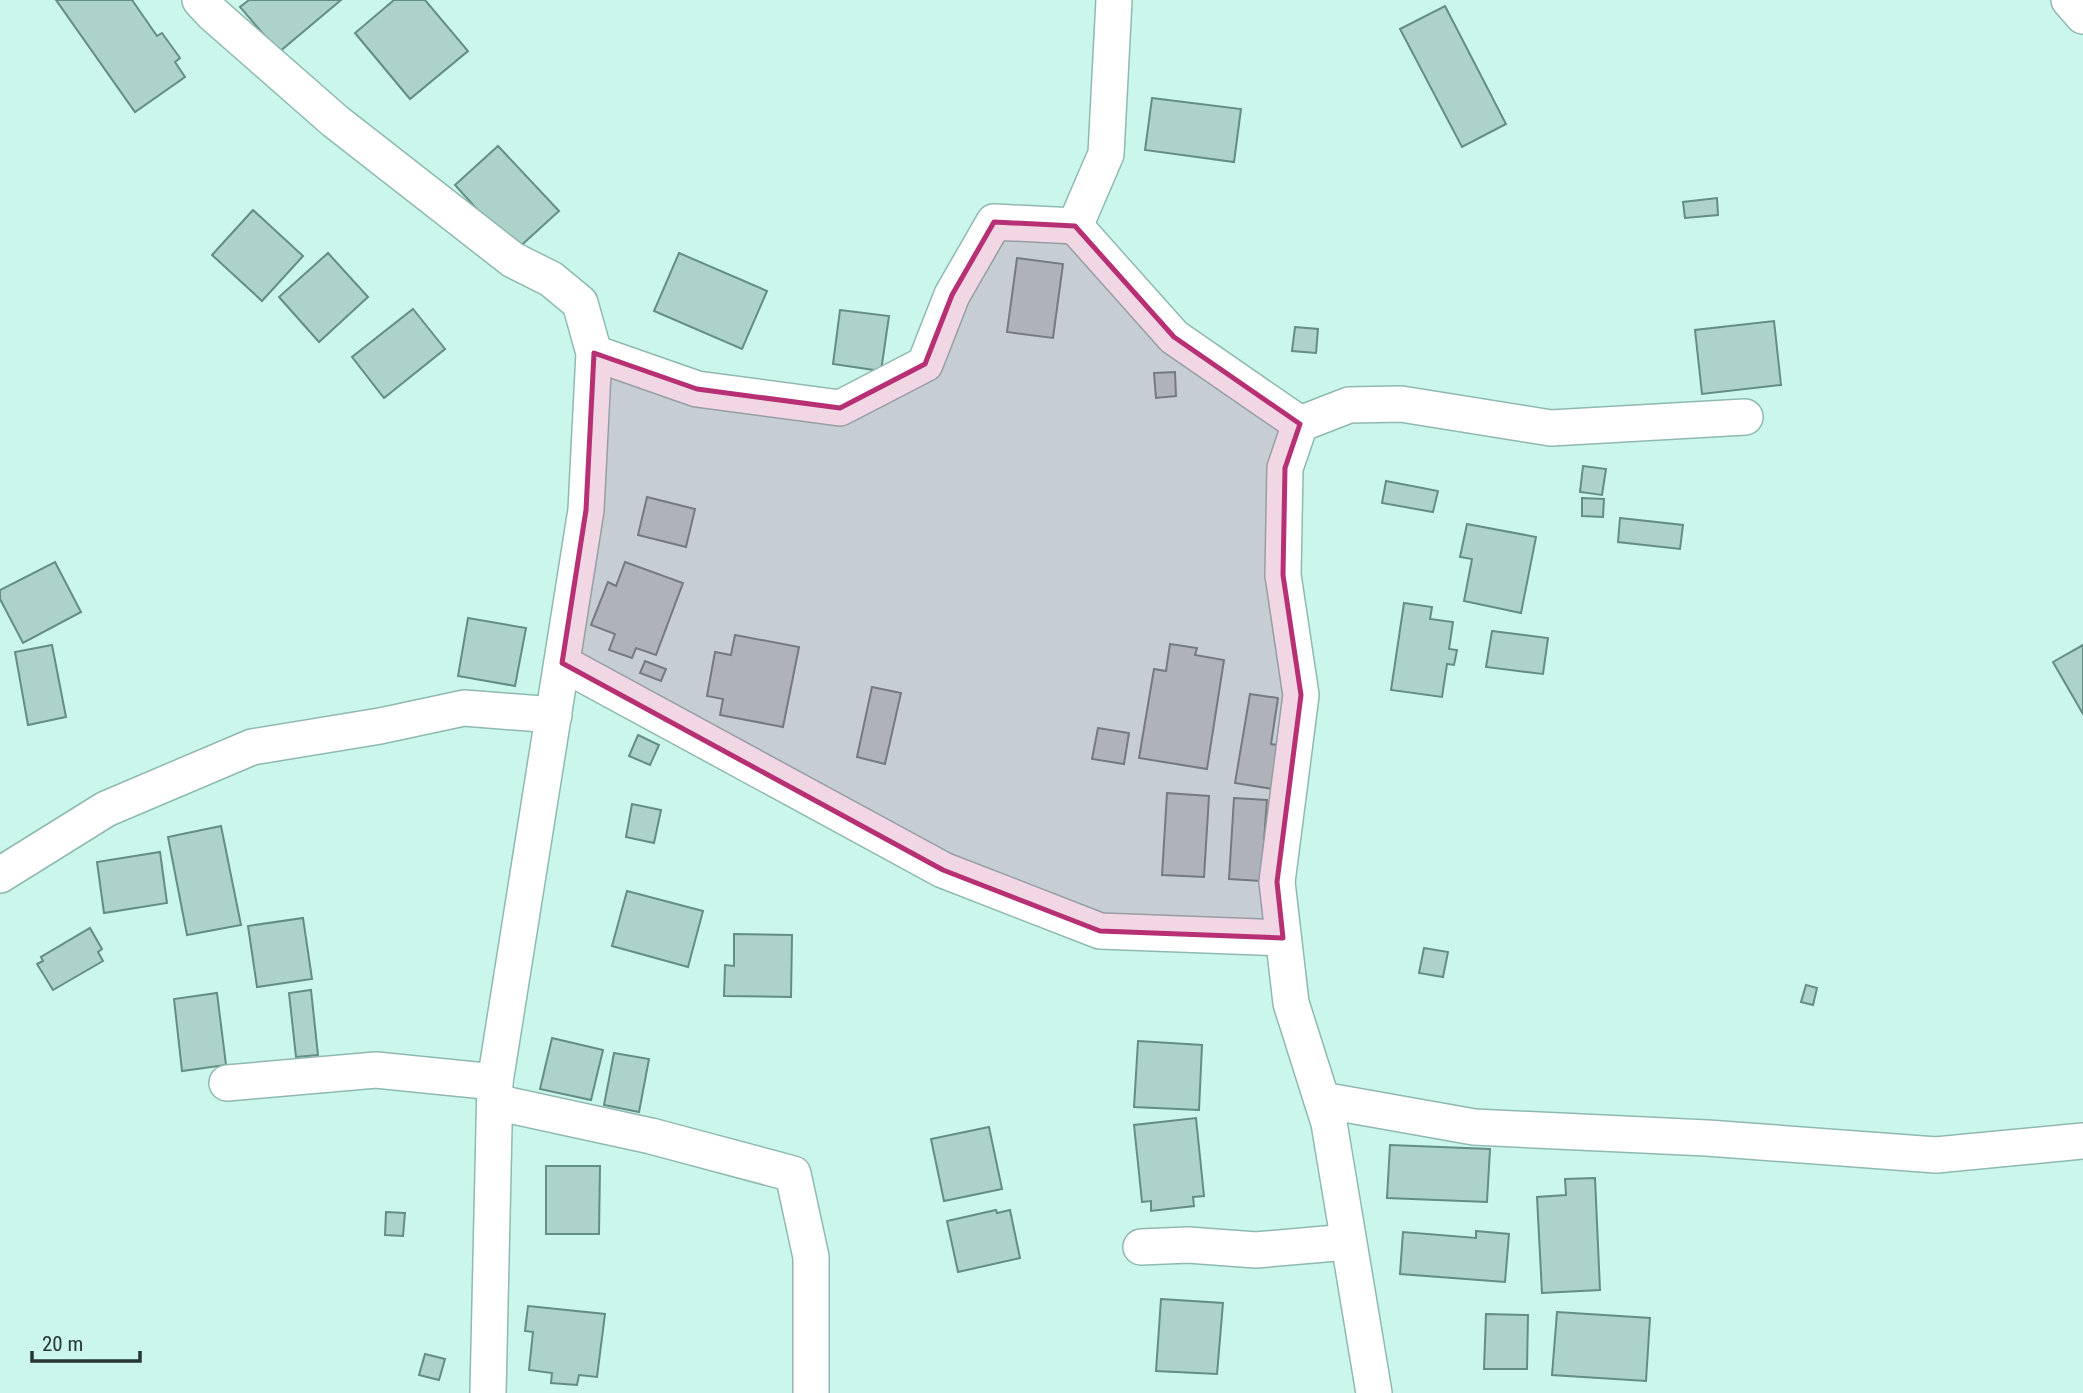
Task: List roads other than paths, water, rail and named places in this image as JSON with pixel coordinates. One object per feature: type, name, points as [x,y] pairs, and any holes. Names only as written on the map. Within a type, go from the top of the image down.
[{"type":"street","points":[[200,0],[335,121],[513,260],[551,279],[580,303],[594,353],[586,509],[495,1092],[488,1393]]},
{"type":"street","points":[[1075,226],[1106,154],[1114,0]]},
{"type":"street","points":[[2069,0],[2083,16]]},
{"type":"street","points":[[594,353],[697,389],[840,408],[925,364],[952,295],[994,222],[1075,226],[1174,337],[1300,424]]},
{"type":"street","points":[[1374,1393],[1329,1123],[1291,1003],[1276,882],[1301,695],[1283,575],[1285,468],[1300,424],[1349,405],[1388,404],[1551,428],[1745,417]]},
{"type":"street","points":[[562,663],[943,870],[1100,931],[1283,938]]},
{"type":"street","points":[[0,875],[106,809],[252,747],[380,726],[464,708],[554,715]]},
{"type":"street","points":[[227,1083],[376,1070],[495,1092],[793,1174],[811,1257],[811,1393]]},
{"type":"street","points":[[1322,1100],[1474,1127],[1707,1138],[1937,1155],[2083,1141]]},
{"type":"street","points":[[1141,1247],[1188,1245],[1256,1250],[1348,1242]]}]
